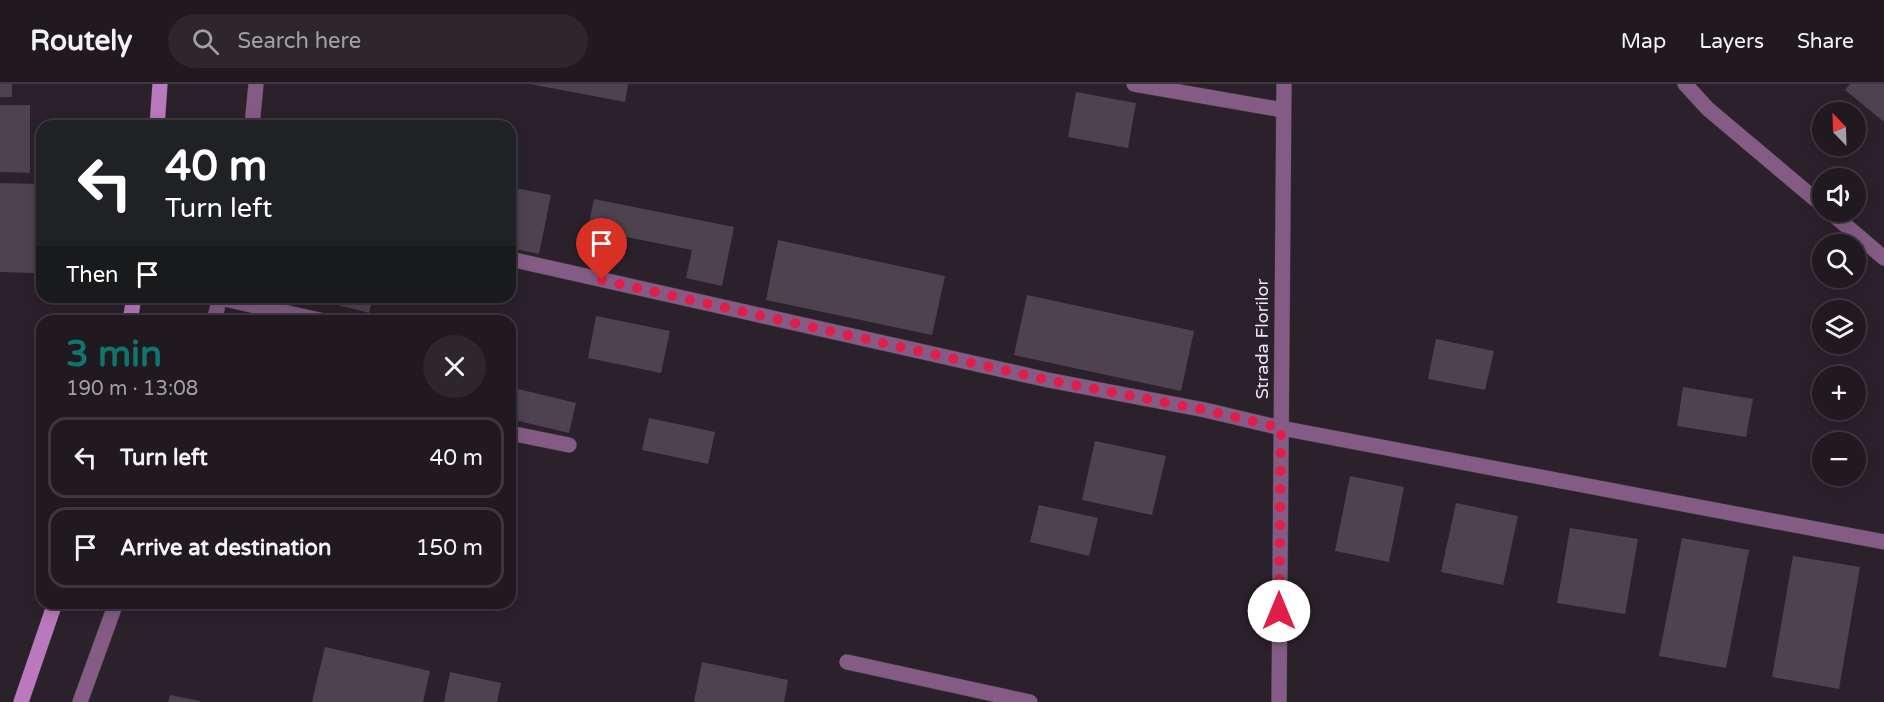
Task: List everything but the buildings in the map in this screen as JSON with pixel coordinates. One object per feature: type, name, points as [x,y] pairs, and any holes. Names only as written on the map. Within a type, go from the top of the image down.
[{"type":"main road","points":[[157,120],[160,84]]},
{"type":"main road","points":[[21,702],[54,609]]},
{"type":"street","points":[[253,120],[256,84]]},
{"type":"street","points":[[1134,84],[1283,110]]},
{"type":"street","name":"Strada Florilor","points":[[1279,702],[1284,84]]},
{"type":"street","points":[[1685,84],[1708,109],[1812,197]]},
{"type":"street","points":[[1842,222],[1884,258]]},
{"type":"street","points":[[516,260],[1048,380],[1205,410],[1281,428],[1884,542]]},
{"type":"street","points":[[246,303],[298,315]]},
{"type":"street","points":[[516,434],[569,445]]},
{"type":"street","points":[[80,702],[114,609]]},
{"type":"street","points":[[847,662],[1030,702]]},
{"type":"route","points":[[602,280],[1048,380],[1205,410],[1281,428],[1279,611]]}]
